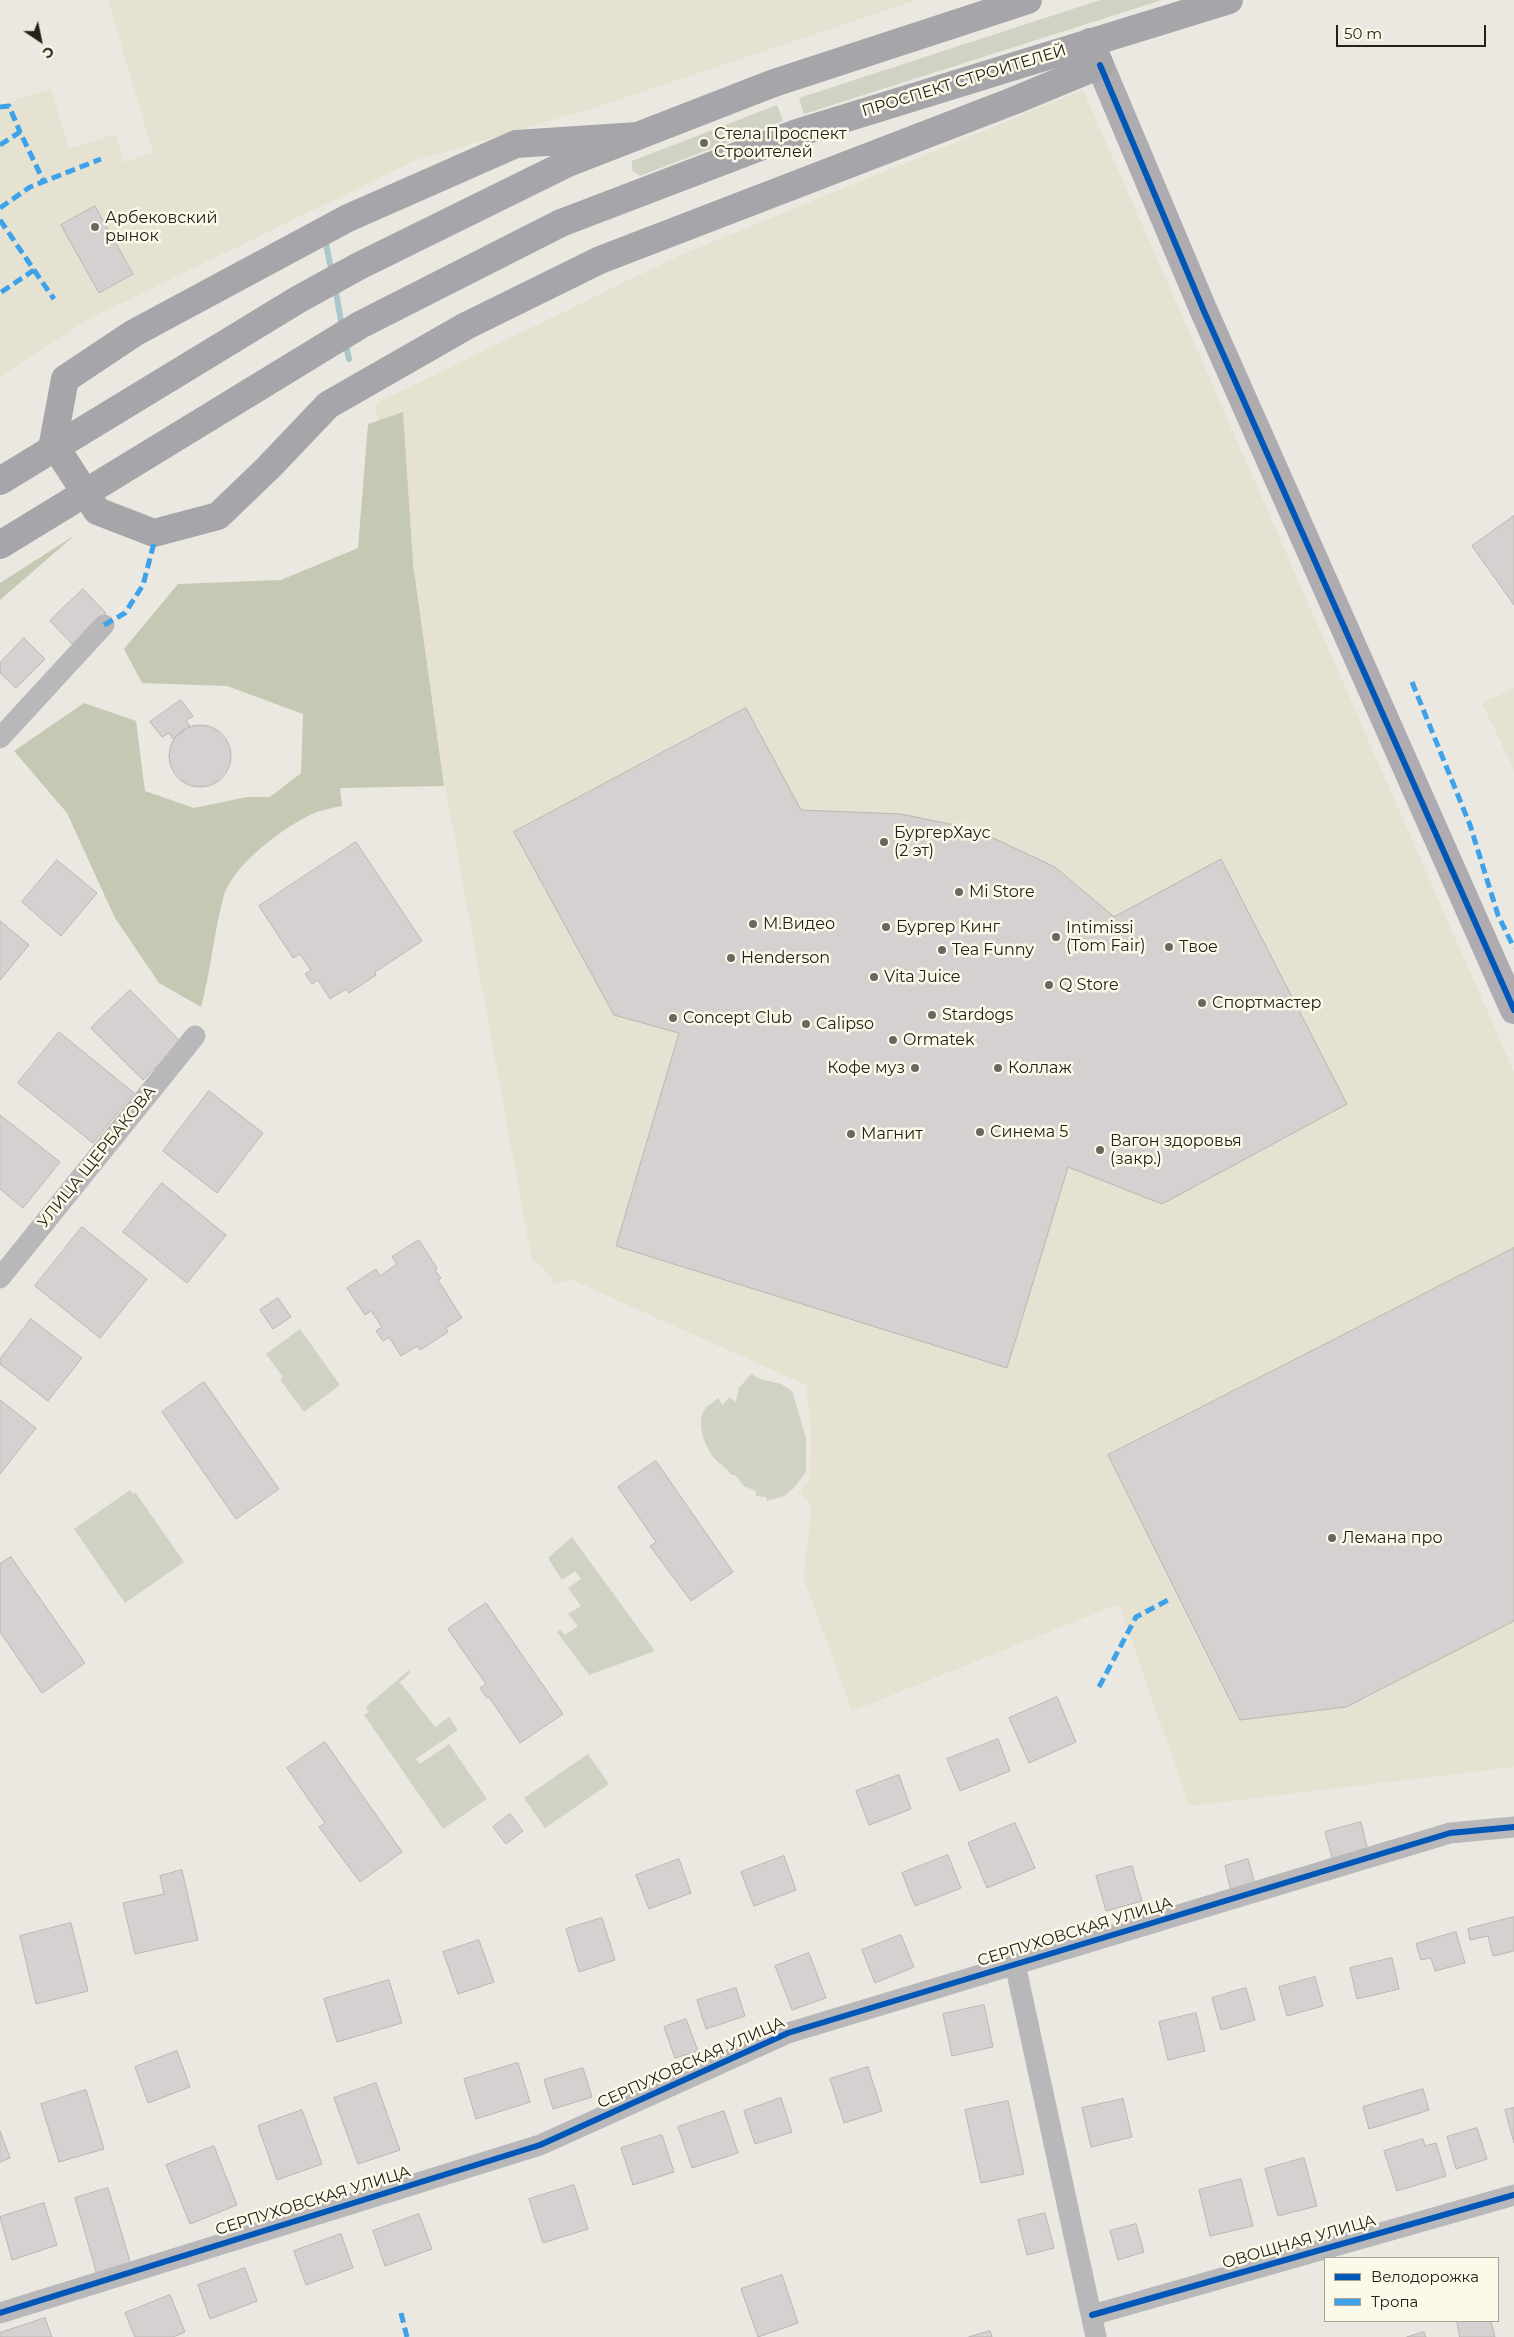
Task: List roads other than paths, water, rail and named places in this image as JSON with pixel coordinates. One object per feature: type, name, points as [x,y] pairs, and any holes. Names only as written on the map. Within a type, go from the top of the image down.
[{"type":"main road","points":[[0,481],[359,266],[534,179],[774,82],[1028,0]]},
{"type":"main road","name":"ПРОСПЕКТ СТРОИТЕЛЕЙ","points":[[0,545],[360,325],[561,223],[794,134],[1095,54],[1229,0]]},
{"type":"main road","points":[[638,136],[516,144],[348,218],[134,333],[65,379],[52,443],[97,511],[154,533],[218,516],[268,468],[328,405],[466,326],[600,260],[1013,102],[1095,54]]},
{"type":"street","points":[[1095,54],[1203,309],[1514,1010]]},
{"type":"street","points":[[0,738],[104,625]]},
{"type":"street","name":"УЛИЦА ЩЕРБАКОВА","points":[[0,1278],[195,1036]]},
{"type":"street","name":"СЕРПУХОВСКАЯ УЛИЦА","points":[[0,2313],[540,2145],[788,2033],[1450,1833],[1514,1827]]},
{"type":"street","points":[[1015,1964],[1096,2337]]},
{"type":"street","name":"ОВОЩНАЯ УЛИЦА","points":[[1092,2315],[1514,2195]]},
{"type":"waterway","points":[[326,244],[332,273]]},
{"type":"waterway","points":[[335,287],[342,327]]},
{"type":"waterway","points":[[345,341],[349,359]]},
{"type":"place","name":"Стела Проспект Строителей","points":[[704,143]]},
{"type":"place","name":"Арбековский рынок","points":[[95,227]]},
{"type":"place","name":"БургерХаус (2 эт)","points":[[884,842]]},
{"type":"place","name":"Mi Store","points":[[959,892]]},
{"type":"place","name":"М.Видео","points":[[753,924]]},
{"type":"place","name":"Бургер Кинг","points":[[886,927]]},
{"type":"place","name":"Intimissi (Tom Fair)","points":[[1056,937]]},
{"type":"place","name":"Твое","points":[[1169,947]]},
{"type":"place","name":"Tea Funny","points":[[942,950]]},
{"type":"place","name":"Henderson","points":[[731,958]]},
{"type":"place","name":"Vita Juice","points":[[874,977]]},
{"type":"place","name":"Q Store","points":[[1049,985]]},
{"type":"place","name":"Спортмастер","points":[[1202,1003]]},
{"type":"place","name":"Stardogs","points":[[932,1015]]},
{"type":"place","name":"Concept Club","points":[[673,1018]]},
{"type":"place","name":"Calipso","points":[[806,1024]]},
{"type":"place","name":"Ormatek","points":[[893,1040]]},
{"type":"place","name":"Кофе муз","points":[[915,1068]]},
{"type":"place","name":"Коллаж","points":[[998,1068]]},
{"type":"place","name":"Синема 5","points":[[980,1132]]},
{"type":"place","name":"Магнит","points":[[851,1134]]},
{"type":"place","name":"Вагон здоровья (закр.)","points":[[1100,1150]]},
{"type":"place","name":"Лемана про","points":[[1332,1538]]}]
